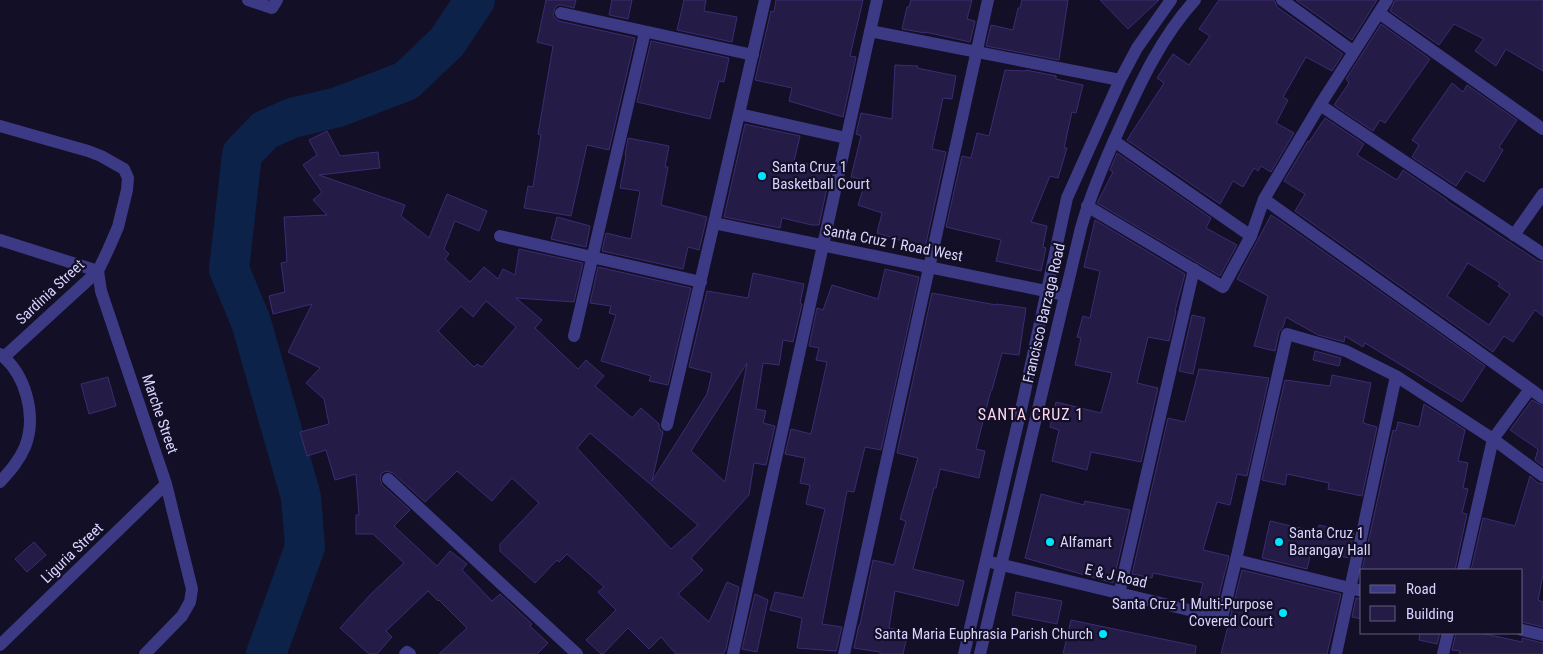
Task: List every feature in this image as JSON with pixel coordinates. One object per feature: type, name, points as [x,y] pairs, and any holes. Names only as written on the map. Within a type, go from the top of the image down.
[{"type":"street","points":[[248,0],[274,4]]},
{"type":"street","points":[[668,425],[766,0]]},
{"type":"street","points":[[733,654],[876,0]]},
{"type":"street","points":[[844,654],[988,0]]},
{"type":"street","name":"Francisco Barzaga Road","points":[[964,654],[1023,402],[1067,198],[1120,80],[1137,48],[1171,0]]},
{"type":"street","name":"Francisco Barzaga Road","points":[[980,654],[1087,206],[1138,86],[1155,56],[1195,0]]},
{"type":"street","points":[[1282,0],[1354,52]]},
{"type":"street","points":[[1087,206],[1224,287],[1251,236],[1264,199],[1320,104],[1387,0]]},
{"type":"street","points":[[1379,12],[1543,129]]},
{"type":"street","points":[[561,13],[753,55]]},
{"type":"street","points":[[870,31],[1120,80]]},
{"type":"street","points":[[574,336],[645,32]]},
{"type":"street","points":[[1320,104],[1543,254]]},
{"type":"street","points":[[739,114],[846,138]]},
{"type":"street","name":"Sardinia Street","points":[[0,126],[101,156],[124,169],[128,178],[118,227],[98,271],[2,356]]},
{"type":"street","points":[[1114,141],[1251,236]]},
{"type":"street","points":[[1514,235],[1543,194]]},
{"type":"street","points":[[1264,199],[1543,398]]},
{"type":"street","name":"Santa Cruz 1 Road West","points":[[714,223],[1066,295]]},
{"type":"street","points":[[500,236],[700,282]]},
{"type":"street","points":[[0,240],[98,271]]},
{"type":"street","points":[[1119,594],[1194,269]]},
{"type":"street","name":"Marche Street","points":[[98,271],[101,291],[166,484],[192,589],[190,602],[182,616],[145,654]]},
{"type":"street","points":[[1356,589],[1236,560],[1287,334],[1346,351],[1396,376],[1493,439],[1543,476]]},
{"type":"street","points":[[0,482],[14,467],[22,452],[30,422],[28,398],[19,376],[2,356]]},
{"type":"street","points":[[1336,654],[1356,589],[1396,376]]},
{"type":"street","points":[[1462,569],[1493,439],[1530,388]]},
{"type":"street","points":[[388,479],[577,654]]},
{"type":"street","name":"Liguria Street","points":[[0,645],[166,484]]},
{"type":"street","name":"E & J Road","points":[[986,561],[1222,618],[1236,560]]},
{"type":"street","points":[[1523,630],[1543,634]]},
{"type":"street","points":[[1443,654],[1448,634]]},
{"type":"street","points":[[405,654],[407,652],[410,654]]},
{"type":"building","points":[[546,0],[576,0],[574,8],[558,5],[555,8],[553,16],[559,21],[635,38],[609,150],[587,145],[571,216],[524,208],[528,186],[533,187],[541,135],[538,134],[553,46],[537,42]]},
{"type":"building","points":[[612,0],[632,0],[628,19],[609,15]]},
{"type":"building","points":[[684,0],[706,0],[704,11],[737,17],[732,42],[677,30]]},
{"type":"building","points":[[776,0],[863,0],[850,56],[856,57],[843,117],[789,101],[792,88],[755,80],[771,11],[774,12]]},
{"type":"building","points":[[911,0],[972,0],[967,19],[975,21],[970,42],[902,29],[907,7],[909,7]]},
{"type":"building","points":[[1022,0],[1068,0],[1059,60],[986,46],[991,25],[1013,30],[1018,8],[1020,8]]},
{"type":"building","points":[[1100,0],[1159,0],[1128,29]]},
{"type":"building","points":[[1219,0],[1274,0],[1277,7],[1343,54],[1332,71],[1306,57],[1283,97],[1288,100],[1276,123],[1294,133],[1271,172],[1261,166],[1258,171],[1254,168],[1243,187],[1233,181],[1220,204],[1127,140],[1164,83],[1157,78],[1173,54],[1189,65],[1210,36],[1199,29]]},
{"type":"building","points":[[1296,0],[1377,0],[1352,40]]},
{"type":"building","points":[[1395,0],[1543,0],[1543,71],[1506,49],[1496,66],[1475,51],[1484,39],[1454,24],[1439,45],[1390,11]]},
{"type":"building","points":[[1381,24],[1430,59],[1385,123],[1380,120],[1373,131],[1334,105],[1349,83],[1346,79]]},
{"type":"building","points":[[651,41],[729,58],[724,82],[719,81],[710,119],[637,102]]},
{"type":"building","points":[[895,65],[918,66],[917,68],[956,76],[952,99],[943,98],[932,149],[946,152],[925,248],[877,233],[882,213],[858,205],[866,180],[851,177],[861,136],[856,134],[861,113],[892,119]]},
{"type":"building","points":[[1005,70],[1026,70],[1056,76],[1056,79],[1083,85],[1076,113],[1072,112],[1064,148],[1067,148],[1058,178],[1050,176],[1031,222],[1047,226],[1043,247],[1046,248],[1041,271],[996,261],[1001,240],[946,227],[962,156],[971,158],[977,133],[989,136]]},
{"type":"building","points":[[1452,83],[1463,92],[1467,85],[1517,120],[1499,147],[1503,150],[1484,182],[1466,171],[1456,186],[1412,157],[1419,145],[1412,140]]},
{"type":"building","points":[[1325,118],[1364,144],[1357,155],[1397,180],[1403,170],[1538,261],[1543,262],[1543,316],[1535,310],[1513,342],[1504,336],[1493,352],[1295,211],[1305,194],[1284,181]],"holes":[[[1468,263],[1500,283],[1498,286],[1510,294],[1489,325],[1447,296]]]},
{"type":"building","name":"Santa Cruz 1 Basketball Court","points":[[745,124],[800,136],[794,161],[831,169],[819,225],[782,218],[780,228],[724,217]]},
{"type":"building","points":[[327,131],[340,156],[378,152],[380,168],[319,175],[405,205],[401,216],[429,238],[447,194],[487,211],[479,231],[455,221],[444,249],[449,254],[445,259],[470,282],[484,267],[498,279],[503,269],[515,275],[519,249],[583,263],[574,302],[516,298],[542,320],[535,328],[578,369],[586,360],[604,376],[595,386],[632,418],[641,408],[659,424],[659,428],[663,432],[652,481],[707,394],[712,373],[689,367],[707,291],[748,298],[753,273],[804,284],[800,303],[802,304],[793,342],[783,340],[779,365],[763,363],[756,409],[766,411],[763,423],[775,426],[766,465],[754,463],[749,495],[691,558],[703,570],[678,594],[709,622],[727,582],[739,587],[726,649],[723,654],[676,654],[661,637],[649,649],[628,628],[601,654],[586,640],[616,610],[598,592],[604,587],[567,554],[559,562],[557,560],[535,583],[500,551],[500,544],[539,503],[512,478],[492,501],[457,471],[425,502],[393,473],[386,471],[382,473],[380,478],[382,485],[410,510],[394,526],[437,566],[450,551],[467,564],[462,570],[492,601],[500,594],[532,624],[530,626],[548,643],[537,654],[439,654],[467,628],[428,591],[386,631],[392,637],[377,654],[369,654],[340,628],[370,595],[404,563],[373,534],[356,534],[356,515],[359,515],[356,474],[335,480],[326,450],[307,456],[300,432],[329,424],[324,399],[306,383],[320,368],[288,352],[312,304],[273,314],[269,296],[285,292],[281,263],[287,262],[284,217],[327,215],[313,200],[322,192],[303,165],[317,155],[309,140]],"holes":[[[486,301],[516,327],[482,367],[477,364],[474,367],[438,331],[461,306],[473,317]],[[747,363],[725,482],[691,451]],[[590,433],[698,525],[671,549],[577,448]]]},
{"type":"building","points":[[628,138],[669,146],[665,167],[668,167],[661,205],[707,217],[699,250],[688,247],[683,269],[602,251],[606,233],[631,239],[640,191],[620,188]]},
{"type":"building","points":[[1117,153],[1211,218],[1206,228],[1237,245],[1220,276],[1097,203],[1113,172],[1110,170]]},
{"type":"building","points":[[1271,215],[1485,366],[1462,402],[1365,343],[1363,347],[1345,336],[1344,342],[1318,335],[1286,317],[1283,327],[1279,332],[1275,351],[1254,346],[1268,296],[1237,279]]},
{"type":"building","points":[[557,217],[590,226],[586,247],[551,239]]},
{"type":"building","points":[[1095,220],[1185,274],[1169,341],[1148,337],[1137,383],[1158,388],[1141,462],[1091,452],[1087,470],[1052,461],[1059,430],[1050,427],[1056,402],[1101,413],[1112,373],[1075,365],[1081,338],[1077,337],[1083,316],[1090,318],[1100,271],[1084,267]]},
{"type":"building","points":[[598,267],[691,288],[668,385],[649,381],[651,376],[601,361],[616,315],[609,313],[611,306],[590,303]]},
{"type":"building","points":[[885,269],[919,277],[881,450],[865,447],[854,492],[847,491],[822,624],[842,627],[836,651],[797,648],[802,618],[770,610],[775,592],[803,598],[825,509],[806,504],[810,485],[800,483],[805,458],[785,454],[791,429],[811,434],[827,362],[816,360],[819,348],[809,346],[817,308],[823,310],[832,285],[878,299]]},
{"type":"building","points":[[932,293],[996,305],[1026,308],[1019,355],[1002,353],[991,390],[976,449],[985,451],[979,478],[940,469],[913,569],[964,581],[958,606],[895,591],[889,628],[908,632],[903,654],[880,654],[880,652],[854,648],[873,560],[894,565],[906,521],[900,519],[918,458],[897,453]]},
{"type":"building","points":[[1192,315],[1205,318],[1193,374],[1179,371]]},
{"type":"building","points":[[1315,351],[1341,358],[1339,366],[1313,360]]},
{"type":"building","points":[[1199,369],[1269,378],[1247,476],[1237,474],[1230,505],[1217,502],[1203,550],[1229,556],[1217,603],[1199,599],[1203,583],[1153,573],[1152,578],[1132,574],[1168,418],[1185,422]]},
{"type":"building","points":[[1332,375],[1371,383],[1363,423],[1377,427],[1362,496],[1328,489],[1329,483],[1287,474],[1285,485],[1262,480],[1285,380],[1330,386]]},
{"type":"building","points":[[108,377],[116,406],[89,414],[81,384]]},
{"type":"building","points":[[1532,400],[1543,406],[1543,466],[1535,460],[1538,449],[1510,430]]},
{"type":"building","points":[[1424,404],[1465,430],[1458,461],[1468,463],[1463,488],[1468,489],[1462,513],[1467,514],[1455,569],[1362,569],[1393,430],[1396,431],[1398,422],[1419,427]]},
{"type":"building","points":[[1530,476],[1538,483],[1543,484],[1543,575],[1538,600],[1543,602],[1543,627],[1523,622],[1523,569],[1471,569],[1483,518],[1515,526]]},
{"type":"building","points":[[1041,494],[1084,505],[1085,501],[1130,510],[1113,583],[1025,558]]},
{"type":"building","points":[[1270,521],[1317,532],[1319,525],[1354,533],[1348,558],[1312,549],[1307,569],[1262,558]]},
{"type":"building","points":[[34,542],[46,555],[27,572],[15,559]]},
{"type":"building","name":"Santa Cruz 1 Multi-Purpose Covered Court","points":[[1242,570],[1341,594],[1327,654],[1221,654]]},
{"type":"building","points":[[1016,592],[1062,601],[1057,624],[1012,615]]},
{"type":"building","points":[[755,594],[768,600],[757,652],[742,649]]},
{"type":"building","points":[[1356,598],[1360,599],[1360,619],[1352,617]]},
{"type":"building","name":"Santa Maria Euphrasia Parish Church","points":[[1071,620],[1196,646],[1195,654],[1063,654]]},
{"type":"building","points":[[1420,634],[1440,634],[1437,644],[1419,640]]},
{"type":"building","points":[[1456,634],[1486,634],[1522,642],[1522,638],[1543,643],[1543,654],[1459,654],[1460,651],[1452,650]]},
{"type":"waterway","points":[[266,654],[305,547],[301,497],[251,322],[229,269],[242,154],[265,130],[292,118],[338,107],[406,81],[447,42],[475,0]]},
{"type":"place","name":"Santa Cruz 1 Basketball Court","points":[[762,176]]},
{"type":"place","name":"Alfamart","points":[[1050,542]]},
{"type":"place","name":"Santa Cruz 1 Barangay Hall","points":[[1279,542]]},
{"type":"place","name":"Santa Cruz 1 Multi-Purpose Covered Court","points":[[1283,613]]},
{"type":"place","name":"Santa Maria Euphrasia Parish Church","points":[[1103,634]]},
{"type":"district","name":"SANTA CRUZ 1","points":[[1031,414]]}]
